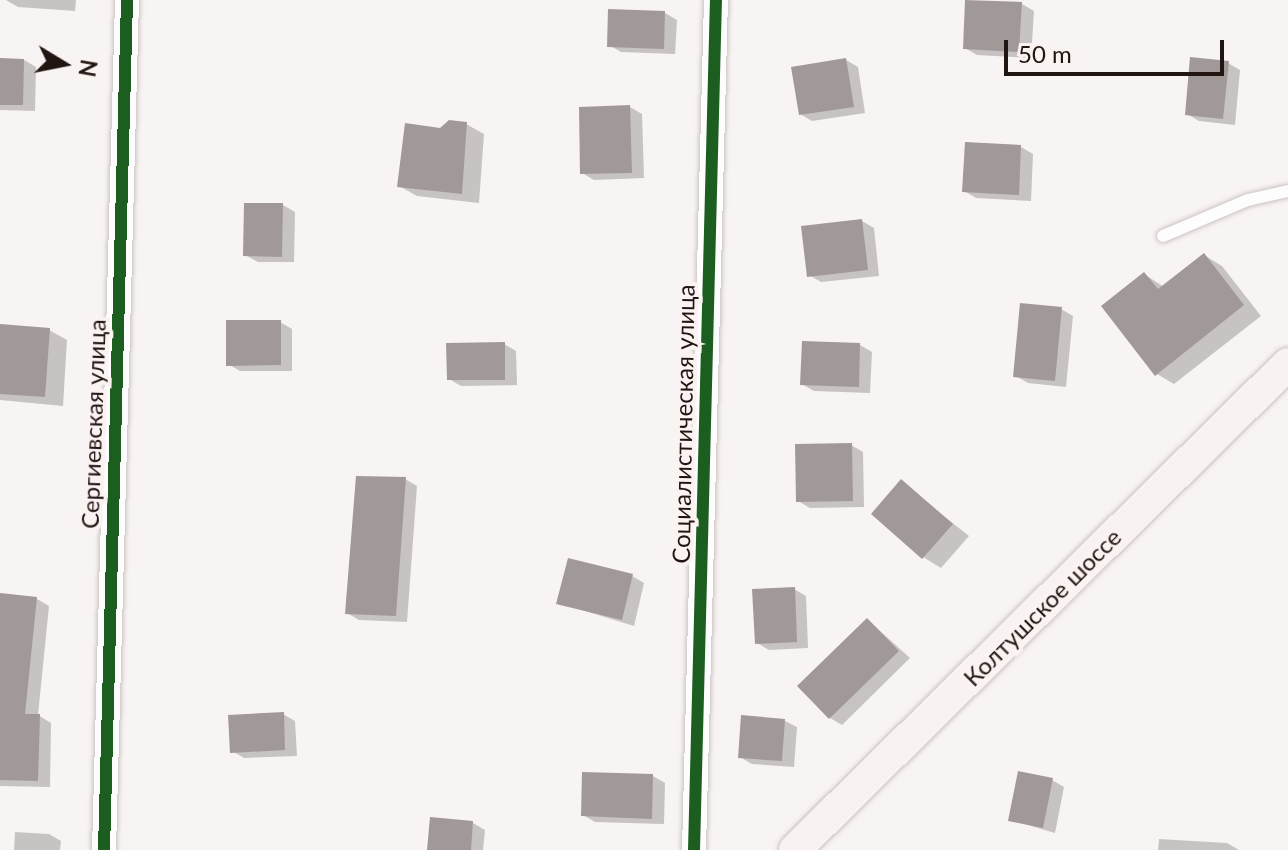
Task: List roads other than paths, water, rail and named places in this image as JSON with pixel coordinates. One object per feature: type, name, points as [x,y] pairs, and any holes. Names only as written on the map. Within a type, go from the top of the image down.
[{"type":"main road","name":"Колтушское шоссе","points":[[795,850],[1288,364]]},
{"type":"street","name":"Сергиевская улица","points":[[104,850],[127,0]]},
{"type":"street","name":"Социалистическая улица","points":[[694,850],[716,0]]},
{"type":"lane","points":[[1163,236],[1225,208],[1288,191]]}]
